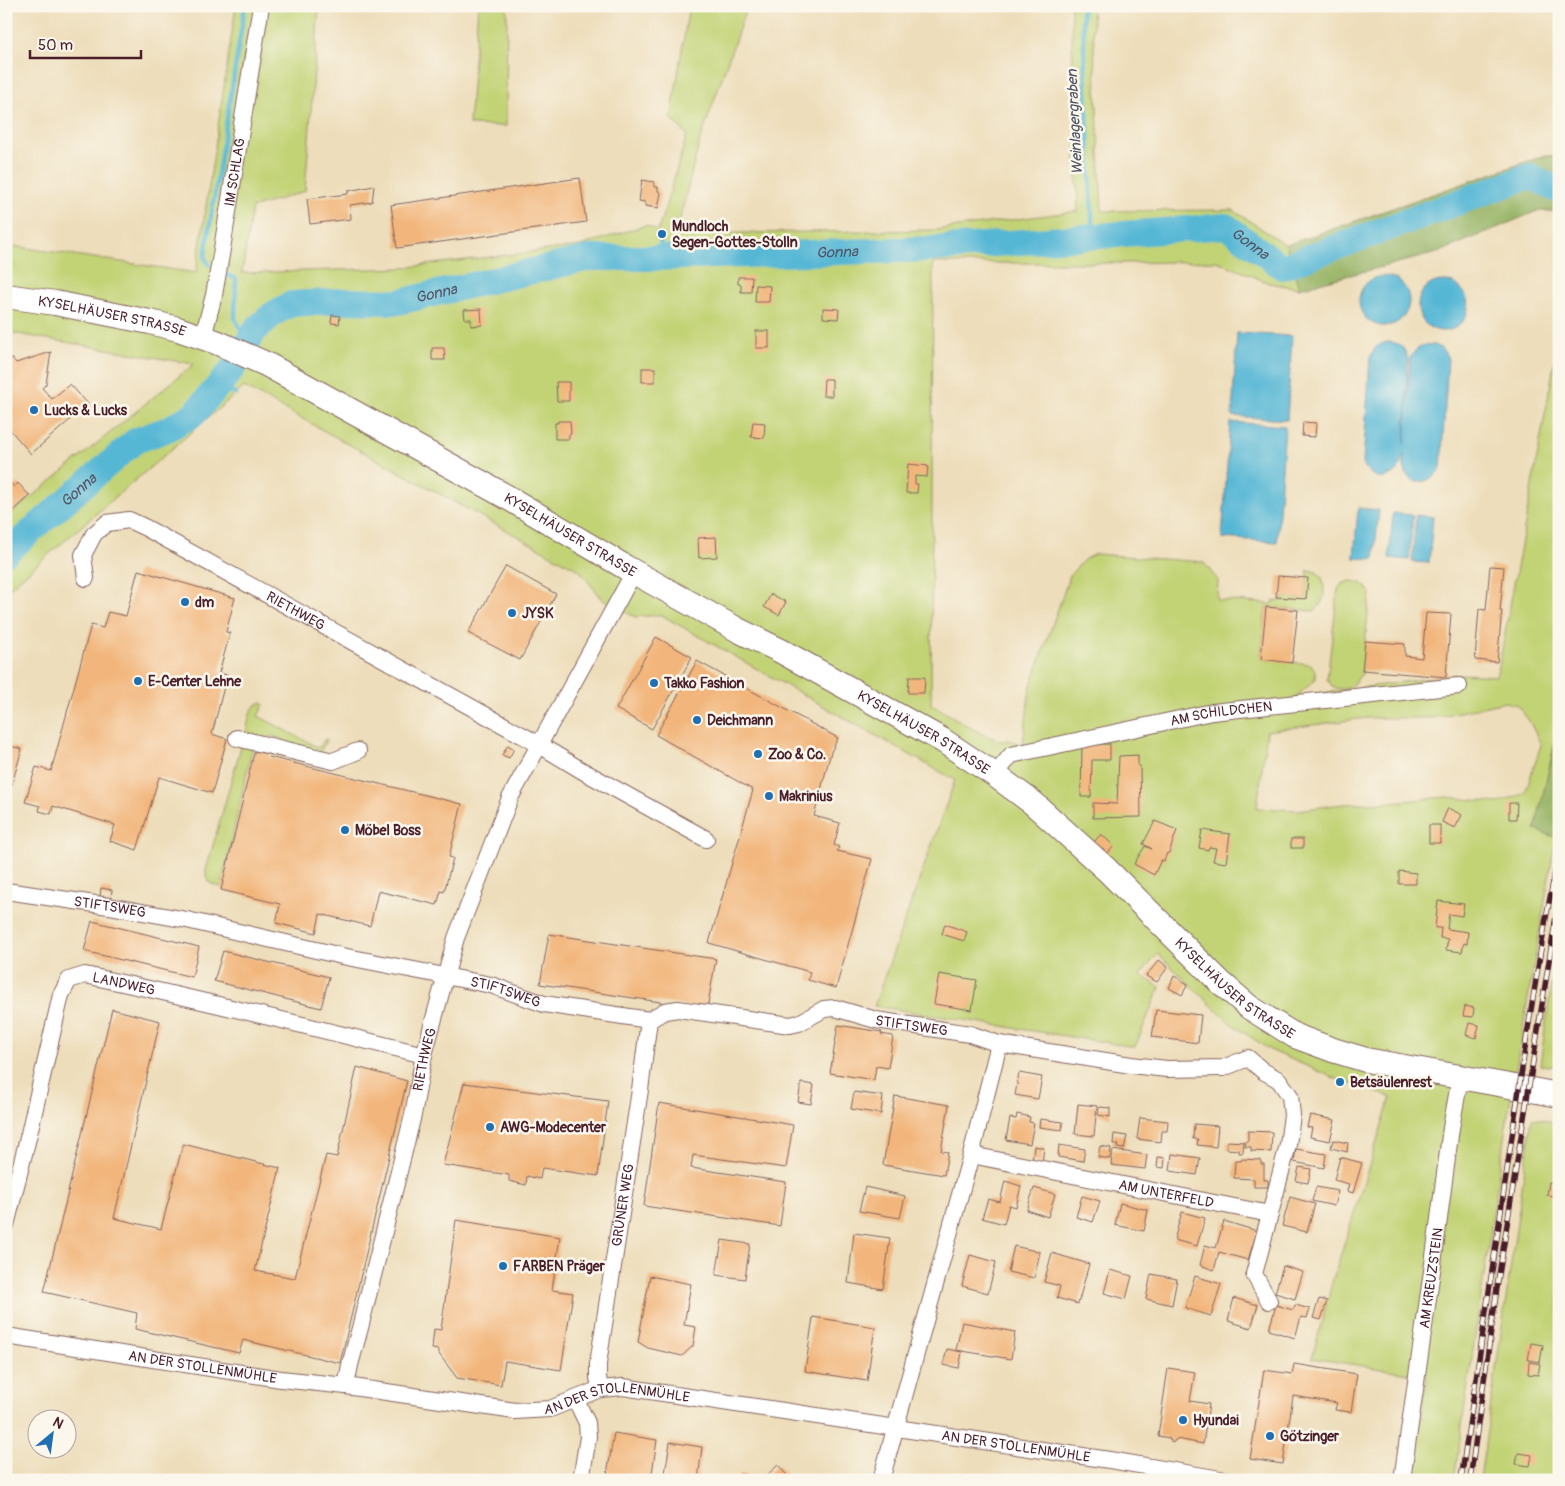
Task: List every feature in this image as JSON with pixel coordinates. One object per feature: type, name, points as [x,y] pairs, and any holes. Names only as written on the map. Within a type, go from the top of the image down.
[{"type":"main road","name":"KYSELHÄUSER STRASSE","points":[[6,296],[55,303],[150,322],[210,339],[266,364],[507,497],[634,572],[738,630],[781,651],[933,735],[995,774],[1033,803],[1092,856],[1220,982],[1249,1007],[1296,1036],[1333,1050],[1372,1061],[1559,1095]]},
{"type":"street","name":"IM SCHLAG","points":[[210,339],[210,310],[221,255],[261,6]]},
{"type":"street","name":"RIETHWEG","points":[[86,578],[84,555],[94,534],[107,523],[129,520],[209,562],[706,839]]},
{"type":"street","name":"RIETHWEG","points":[[346,1386],[413,1115],[424,1055],[456,938],[510,798],[634,572]]},
{"type":"street","name":"AM SCHILDCHEN","points":[[995,774],[1011,755],[1212,712],[1459,686]]},
{"type":"street","points":[[237,738],[333,762],[358,751]]},
{"type":"street","name":"STIFTSWEG","points":[[6,891],[168,916],[333,954],[491,985],[544,1004],[649,1020],[665,1010],[678,1009],[790,1026],[824,1009],[835,1008],[876,1020],[970,1034],[999,1044]]},
{"type":"street","name":"LANDWEG","points":[[6,1225],[61,995],[69,980],[85,975],[166,992],[366,1039],[424,1055]]},
{"type":"street","name":"GRÜNER WEG","points":[[600,1389],[598,1364],[639,1100],[649,1020]]},
{"type":"street","points":[[881,1480],[971,1155],[999,1044],[1167,1069],[1223,1068],[1248,1058],[1263,1071],[1279,1080],[1290,1096],[1292,1115],[1288,1145],[1254,1274],[1269,1301]]},
{"type":"street","name":"AM KREUZSTEIN","points":[[1402,1480],[1451,1128],[1460,1078]]},
{"type":"street","name":"AM UNTERFELD","points":[[971,1155],[1270,1214]]},
{"type":"street","name":"AN DER STOLLENMÜHLE","points":[[6,1336],[281,1379],[346,1386],[515,1411],[550,1409],[600,1389],[623,1387],[1116,1461],[1226,1480]]},
{"type":"street","points":[[576,1400],[587,1423],[588,1437],[581,1480]]},
{"type":"green space","points":[[236,6],[319,6],[305,191],[252,208],[242,273],[401,268],[580,246],[646,225],[658,231],[687,135],[671,118],[689,6],[747,6],[699,144],[676,234],[936,230],[1078,211],[1071,6],[1092,6],[1102,211],[1233,210],[1286,245],[1299,288],[1269,283],[1217,261],[933,263],[931,704],[980,733],[1001,741],[1009,740],[1023,745],[1030,688],[1070,575],[1085,559],[1095,554],[1203,562],[1218,580],[1217,600],[1273,604],[1273,601],[1281,601],[1282,597],[1306,599],[1308,570],[1316,572],[1322,577],[1324,591],[1321,604],[1314,611],[1266,607],[1261,659],[1311,664],[1315,671],[1315,680],[1296,697],[1461,674],[1496,676],[1559,338],[1559,725],[1535,830],[1556,837],[1505,1132],[1454,1480],[1412,1480],[1427,1376],[1312,1358],[1334,1276],[1391,1097],[1339,1080],[1270,1050],[1230,1023],[1158,954],[1140,975],[1160,987],[1135,1047],[874,1006],[955,780],[661,615],[635,617],[603,600],[579,570],[244,387],[6,591],[6,518],[194,364],[6,332],[6,245],[196,273]],"holes":[[[1505,702],[1517,705],[1530,722],[1541,745],[1525,793],[1498,803],[1447,797],[1343,804],[1298,810],[1257,808],[1267,731],[1366,718],[1432,718]]]},
{"type":"green space","points":[[478,6],[507,6],[506,126],[469,125]]},
{"type":"green space","points":[[1546,155],[1559,157],[1559,211],[1537,211],[1437,253],[1299,288],[1286,245]]},
{"type":"green space","points":[[1350,581],[1362,584],[1370,593],[1362,674],[1349,688],[1339,689],[1332,686],[1327,679],[1338,589],[1342,584]]},
{"type":"green space","points":[[257,704],[264,704],[258,716],[319,748],[325,739],[327,740],[320,752],[286,746],[282,739],[272,736],[265,739],[246,732],[252,710]]},
{"type":"green space","points":[[1559,725],[1559,819],[1556,837],[1535,830]]},
{"type":"green space","points":[[242,743],[253,745],[221,887],[209,882],[206,877],[206,870]]},
{"type":"green space","points":[[1559,941],[1559,1067],[1540,1065]]},
{"type":"green space","points":[[1532,1118],[1559,1123],[1559,1480],[1480,1480]]},
{"type":"water","points":[[1384,276],[1393,278],[1404,287],[1409,301],[1407,310],[1398,321],[1384,326],[1375,324],[1364,315],[1359,301],[1361,292],[1370,281]]},
{"type":"water","points":[[1438,281],[1448,281],[1461,288],[1468,301],[1468,311],[1461,324],[1448,331],[1438,331],[1429,327],[1422,320],[1418,311],[1418,301],[1422,292],[1429,285]]},
{"type":"water","points":[[1237,333],[1292,336],[1287,420],[1232,416]]},
{"type":"water","points":[[1386,342],[1400,346],[1405,351],[1408,359],[1405,444],[1410,359],[1418,348],[1429,344],[1440,348],[1445,352],[1448,359],[1441,468],[1433,477],[1422,482],[1412,480],[1408,476],[1404,466],[1404,454],[1398,471],[1382,479],[1370,473],[1363,463],[1370,357],[1376,347]]},
{"type":"water","points":[[1230,422],[1285,426],[1277,542],[1222,538]]},
{"type":"water","points":[[1358,508],[1379,510],[1374,559],[1354,558]]},
{"type":"water","points":[[1393,513],[1413,515],[1409,560],[1389,558]]},
{"type":"water","points":[[1416,515],[1433,517],[1429,563],[1412,562]]},
{"type":"building","points":[[580,178],[586,222],[397,248],[391,205]]},
{"type":"building","points":[[642,180],[654,182],[654,187],[658,187],[658,191],[661,193],[658,208],[645,206],[645,202],[639,201]]},
{"type":"building","points":[[374,186],[372,202],[350,205],[351,219],[310,224],[307,199],[348,194],[348,191]]},
{"type":"building","points":[[738,277],[752,277],[751,292],[741,292],[741,284],[738,284]]},
{"type":"building","points":[[756,285],[770,286],[769,302],[755,302]]},
{"type":"building","points":[[823,308],[839,309],[838,319],[823,318]]},
{"type":"building","points":[[481,309],[482,325],[471,326],[471,319],[465,319],[464,310]]},
{"type":"building","points":[[332,315],[340,316],[339,324],[331,323]]},
{"type":"building","points":[[756,331],[769,331],[769,348],[756,348]]},
{"type":"building","points":[[432,348],[444,348],[445,360],[432,360]]},
{"type":"building","name":"Lucks & Lucks","points":[[51,352],[46,384],[42,388],[52,399],[70,384],[88,404],[31,454],[6,425],[6,363],[12,358],[16,363]]},
{"type":"building","points":[[642,368],[655,368],[655,382],[642,382]]},
{"type":"building","points":[[824,379],[832,379],[832,396],[823,396]]},
{"type":"building","points":[[556,382],[569,382],[569,401],[557,401]]},
{"type":"building","points":[[558,421],[570,421],[571,434],[569,434],[569,439],[555,439],[555,423],[558,423]]},
{"type":"building","points":[[753,422],[765,423],[764,438],[751,437]]},
{"type":"building","points":[[1303,422],[1316,423],[1315,437],[1302,436]]},
{"type":"building","points":[[908,464],[928,466],[927,477],[915,476],[915,484],[918,484],[917,493],[906,493]]},
{"type":"building","points":[[6,478],[14,487],[18,483],[30,496],[9,515],[6,512]]},
{"type":"building","points":[[716,537],[717,557],[699,558],[698,538]]},
{"type":"building","name":"JYSK","points":[[506,566],[556,594],[520,660],[468,633]]},
{"type":"building","points":[[1490,566],[1504,567],[1497,662],[1475,660],[1479,609],[1486,610]]},
{"type":"building","points":[[138,570],[235,598],[226,632],[230,633],[219,673],[227,675],[212,734],[227,739],[212,793],[159,777],[137,850],[110,841],[115,825],[53,806],[51,814],[39,811],[40,806],[25,802],[36,767],[51,771],[91,625],[103,628],[108,612],[126,616]]},
{"type":"building","points":[[1278,576],[1308,578],[1306,599],[1276,597]]},
{"type":"building","points":[[771,594],[786,602],[779,615],[764,607]]},
{"type":"building","points":[[1266,607],[1298,610],[1292,663],[1261,659]]},
{"type":"building","points":[[1426,613],[1451,614],[1446,677],[1362,670],[1365,641],[1405,644],[1405,656],[1422,658]]},
{"type":"building","name":"Takko Fashion","points":[[656,637],[692,657],[652,729],[616,709]]},
{"type":"building","points":[[697,661],[838,738],[831,752],[814,816],[840,823],[834,845],[839,847],[837,851],[872,859],[836,988],[808,980],[810,972],[709,943],[753,790],[656,735]]},
{"type":"building","points":[[909,677],[925,677],[924,693],[908,693]]},
{"type":"building","points":[[1082,744],[1110,744],[1110,760],[1092,760],[1091,797],[1081,797]]},
{"type":"building","points":[[6,745],[22,749],[7,801],[6,801]]},
{"type":"building","name":"Möbel Boss","points":[[256,745],[271,748],[269,757],[462,804],[449,857],[453,858],[444,892],[441,891],[437,905],[378,891],[370,926],[320,914],[316,933],[276,923],[280,904],[221,890]]},
{"type":"building","points":[[508,745],[514,749],[509,758],[502,755]]},
{"type":"building","points":[[1138,755],[1141,817],[1093,818],[1093,803],[1117,804],[1119,756]]},
{"type":"building","points":[[1509,803],[1517,803],[1516,819],[1509,819]]},
{"type":"building","points":[[1448,808],[1462,815],[1455,828],[1442,822]]},
{"type":"building","points":[[1155,821],[1177,830],[1169,853],[1167,853],[1164,861],[1161,860],[1154,875],[1134,864],[1145,846],[1152,849],[1143,844]]},
{"type":"building","points":[[1429,825],[1440,825],[1440,843],[1429,843]]},
{"type":"building","points":[[1202,830],[1230,834],[1226,863],[1213,861],[1216,848],[1209,847],[1208,850],[1199,848]]},
{"type":"building","points":[[1101,834],[1114,846],[1107,854],[1094,842]]},
{"type":"building","points":[[1291,839],[1303,839],[1303,848],[1291,848]]},
{"type":"building","points":[[1399,871],[1416,873],[1416,884],[1399,884]]},
{"type":"building","points":[[101,888],[112,890],[111,898],[100,896]]},
{"type":"building","points":[[1438,901],[1464,904],[1462,916],[1449,914],[1447,929],[1468,932],[1467,944],[1464,943],[1462,952],[1446,950],[1448,939],[1440,938],[1441,928],[1435,928]]},
{"type":"building","points":[[92,921],[199,947],[192,977],[84,951]]},
{"type":"building","points":[[945,924],[967,932],[964,941],[942,934]]},
{"type":"building","points":[[549,934],[716,959],[707,1009],[540,984]]},
{"type":"building","points":[[223,951],[329,977],[321,1008],[214,981]]},
{"type":"building","points":[[1159,960],[1168,967],[1157,982],[1146,976]]},
{"type":"building","points":[[939,974],[977,980],[972,1010],[934,1004]]},
{"type":"building","points":[[1174,976],[1188,984],[1182,995],[1169,988]]},
{"type":"building","points":[[1465,1006],[1474,1008],[1473,1017],[1463,1016]]},
{"type":"building","points":[[112,1009],[160,1021],[114,1218],[161,1229],[183,1144],[280,1168],[255,1271],[295,1278],[326,1155],[337,1157],[357,1067],[407,1081],[340,1363],[243,1340],[239,1353],[135,1329],[137,1313],[44,1292]]},
{"type":"building","points":[[1156,1010],[1201,1015],[1198,1043],[1152,1037]]},
{"type":"building","points":[[1469,1023],[1479,1025],[1476,1038],[1466,1035]]},
{"type":"building","points":[[838,1025],[882,1032],[881,1034],[893,1036],[888,1068],[876,1066],[874,1080],[830,1073]]},
{"type":"building","points":[[1019,1073],[1042,1077],[1038,1099],[1015,1095]]},
{"type":"building","points":[[464,1083],[608,1101],[598,1176],[542,1168],[540,1179],[527,1176],[526,1185],[509,1181],[509,1175],[443,1165]]},
{"type":"building","points":[[801,1083],[814,1085],[811,1104],[798,1102]]},
{"type":"building","points":[[854,1092],[883,1096],[881,1114],[851,1109]]},
{"type":"building","points":[[895,1096],[949,1105],[941,1151],[948,1152],[944,1175],[883,1165]]},
{"type":"building","points":[[659,1103],[793,1125],[786,1168],[693,1155],[691,1168],[786,1182],[780,1226],[644,1206]]},
{"type":"building","points":[[1078,1104],[1097,1106],[1094,1136],[1075,1134]]},
{"type":"building","points":[[1099,1107],[1110,1108],[1110,1117],[1098,1115]]},
{"type":"building","points":[[1017,1114],[1030,1117],[1029,1122],[1034,1123],[1030,1144],[1006,1140],[1010,1118],[1016,1119]]},
{"type":"building","points":[[1310,1115],[1335,1120],[1330,1141],[1310,1137],[1312,1128],[1307,1127]]},
{"type":"building","points":[[1140,1118],[1168,1121],[1167,1131],[1162,1131],[1161,1142],[1137,1139]]},
{"type":"building","points":[[1040,1119],[1063,1122],[1062,1130],[1039,1127]]},
{"type":"building","points":[[1194,1124],[1218,1126],[1216,1147],[1197,1145],[1198,1139],[1193,1139]]},
{"type":"building","points":[[1248,1131],[1272,1132],[1271,1152],[1251,1151],[1251,1147],[1245,1147],[1246,1141],[1248,1141]]},
{"type":"building","points":[[1114,1134],[1127,1136],[1124,1149],[1117,1148],[1118,1144],[1113,1144]]},
{"type":"building","points":[[1333,1140],[1348,1143],[1347,1152],[1331,1148]]},
{"type":"building","points":[[1227,1141],[1244,1142],[1243,1153],[1239,1153],[1239,1150],[1227,1149]]},
{"type":"building","points":[[1059,1145],[1085,1149],[1083,1161],[1058,1157]]},
{"type":"building","points":[[1034,1146],[1044,1148],[1042,1163],[1032,1161]]},
{"type":"building","points":[[1100,1146],[1111,1148],[1110,1159],[1098,1157]]},
{"type":"building","points":[[1296,1149],[1326,1154],[1324,1168],[1294,1162]]},
{"type":"building","points":[[1113,1150],[1147,1155],[1145,1169],[1111,1165]]},
{"type":"building","points":[[1172,1154],[1200,1158],[1197,1175],[1170,1171]]},
{"type":"building","points":[[1158,1157],[1165,1158],[1164,1168],[1157,1167]]},
{"type":"building","points":[[1340,1157],[1362,1163],[1353,1193],[1347,1191],[1349,1184],[1334,1180]]},
{"type":"building","points":[[1242,1159],[1261,1160],[1261,1164],[1264,1164],[1264,1180],[1268,1180],[1268,1187],[1254,1187],[1254,1179],[1234,1178],[1235,1161],[1241,1161]]},
{"type":"building","points":[[1299,1167],[1311,1169],[1308,1183],[1296,1181]]},
{"type":"building","points":[[1005,1181],[1021,1186],[1016,1207],[1009,1205],[1004,1224],[982,1218],[988,1199],[1000,1202]]},
{"type":"building","points":[[1549,1182],[1559,1183],[1559,1197],[1547,1195]]},
{"type":"building","points":[[865,1187],[905,1196],[900,1218],[859,1211]]},
{"type":"building","points":[[1316,1187],[1338,1191],[1334,1206],[1312,1201]]},
{"type":"building","points":[[1034,1188],[1055,1194],[1048,1217],[1027,1210]]},
{"type":"building","points":[[1082,1196],[1100,1201],[1093,1222],[1076,1217]]},
{"type":"building","points":[[1290,1197],[1315,1204],[1307,1232],[1282,1226]]},
{"type":"building","points":[[1120,1203],[1148,1210],[1144,1231],[1115,1225]]},
{"type":"building","points":[[1182,1212],[1205,1218],[1197,1246],[1174,1240]]},
{"type":"building","points":[[456,1220],[560,1237],[552,1290],[573,1293],[561,1370],[505,1361],[501,1385],[457,1378],[439,1354],[439,1350],[432,1349],[434,1329],[441,1330]]},
{"type":"building","points":[[1224,1221],[1257,1231],[1248,1260],[1219,1252],[1214,1270],[1200,1265],[1205,1245],[1216,1248]]},
{"type":"building","points":[[854,1233],[890,1238],[883,1289],[848,1283]]},
{"type":"building","points":[[722,1240],[750,1244],[745,1279],[716,1275]]},
{"type":"building","points":[[1014,1246],[1040,1252],[1034,1278],[1008,1272]]},
{"type":"building","points":[[1052,1253],[1089,1264],[1078,1304],[1057,1298],[1060,1286],[1044,1282]]},
{"type":"building","points":[[970,1255],[996,1262],[988,1293],[962,1286]]},
{"type":"building","points":[[1283,1266],[1303,1272],[1295,1299],[1275,1293]]},
{"type":"building","points":[[1110,1270],[1132,1276],[1126,1299],[1104,1293]]},
{"type":"building","points":[[1151,1274],[1177,1279],[1172,1305],[1146,1299]]},
{"type":"building","points":[[650,1276],[691,1284],[684,1325],[696,1327],[693,1346],[682,1356],[648,1348],[638,1342]]},
{"type":"building","points":[[1195,1276],[1221,1284],[1211,1316],[1185,1308]]},
{"type":"building","points":[[1234,1298],[1258,1305],[1251,1328],[1228,1321]]},
{"type":"building","points":[[1319,1299],[1327,1301],[1321,1320],[1313,1318]]},
{"type":"building","points":[[1276,1305],[1293,1310],[1295,1305],[1310,1309],[1307,1318],[1301,1317],[1295,1338],[1269,1330]]},
{"type":"building","points":[[813,1317],[875,1327],[867,1381],[805,1371]]},
{"type":"building","points":[[962,1322],[1015,1332],[1011,1359],[956,1350]]},
{"type":"building","points":[[1531,1343],[1543,1345],[1540,1362],[1528,1360]]},
{"type":"building","points":[[947,1349],[962,1352],[959,1368],[943,1365]]},
{"type":"building","points":[[1529,1362],[1540,1364],[1538,1375],[1528,1374]]},
{"type":"building","name":"Götzinger","points":[[1294,1364],[1357,1374],[1351,1412],[1335,1410],[1337,1403],[1293,1396],[1283,1464],[1250,1459],[1264,1370],[1292,1374]]},
{"type":"building","name":"Hyundai","points":[[1168,1368],[1195,1372],[1190,1401],[1209,1404],[1203,1444],[1177,1439],[1172,1443],[1169,1438],[1158,1436]]},
{"type":"building","points":[[614,1433],[657,1440],[651,1480],[606,1480]]},
{"type":"building","points":[[670,1442],[702,1447],[698,1480],[664,1480]]},
{"type":"building","points":[[1518,1453],[1532,1455],[1530,1466],[1516,1464]]},
{"type":"building","points":[[778,1465],[791,1480],[739,1480],[740,1474],[764,1478]]},
{"type":"waterway","points":[[209,265],[205,258],[206,249],[245,6]]},
{"type":"waterway","name":"Weinlagergraben","points":[[1082,6],[1093,236]]},
{"type":"waterway","name":"Gonna","points":[[6,553],[135,441],[168,429],[194,414],[231,371],[255,330],[273,314],[291,304],[341,301],[398,302],[589,258],[652,258],[933,249],[1226,226],[1282,267],[1530,176],[1559,191]]},
{"type":"waterway","points":[[658,257],[662,236]]},
{"type":"waterway","points":[[227,275],[236,279],[235,319],[248,341]]},
{"type":"waterway","points":[[219,386],[236,394]]},
{"type":"railway","points":[[1461,1480],[1527,1035],[1559,852]]},
{"type":"railway","points":[[1470,1480],[1498,1281],[1559,898]]},
{"type":"place","name":"Mundloch Segen-Gottes-Stolln","points":[[662,234]]},
{"type":"place","name":"Lucks & Lucks","points":[[34,410]]},
{"type":"place","name":"dm","points":[[185,602]]},
{"type":"place","name":"JYSK","points":[[512,613]]},
{"type":"place","name":"E-Center Lehne","points":[[138,681]]},
{"type":"place","name":"Takko Fashion","points":[[654,683]]},
{"type":"place","name":"Deichmann","points":[[697,720]]},
{"type":"place","name":"Zoo & Co.","points":[[758,754]]},
{"type":"place","name":"Makrinius","points":[[769,796]]},
{"type":"place","name":"Möbel Boss","points":[[345,830]]},
{"type":"place","name":"Betsäulenrest","points":[[1340,1082]]},
{"type":"place","name":"AWG-Modecenter","points":[[490,1127]]},
{"type":"place","name":"FARBEN Präger","points":[[503,1266]]},
{"type":"place","name":"Hyundai","points":[[1183,1420]]},
{"type":"place","name":"Götzinger","points":[[1270,1436]]}]
